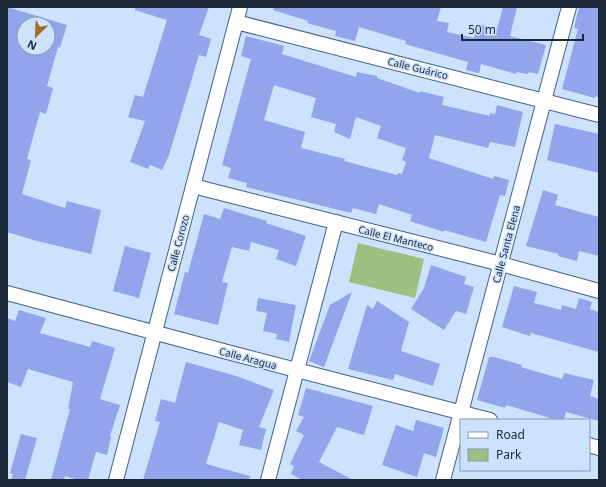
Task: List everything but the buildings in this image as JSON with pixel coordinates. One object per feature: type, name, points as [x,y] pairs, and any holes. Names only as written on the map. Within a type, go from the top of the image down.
[{"type":"street","name":"Calle Corozo","points":[[116,480],[240,7]]},
{"type":"street","name":"Calle Santa Elena","points":[[443,480],[569,7]]},
{"type":"street","name":"Calle Guárico","points":[[236,22],[599,115]]},
{"type":"street","name":"Calle El Manteco","points":[[193,186],[599,290]]},
{"type":"street","points":[[268,480],[336,222]]},
{"type":"street","name":"Calle Aragua","points":[[7,293],[486,419]]},
{"type":"green space","points":[[358,243],[424,259],[415,298],[349,282]]}]
